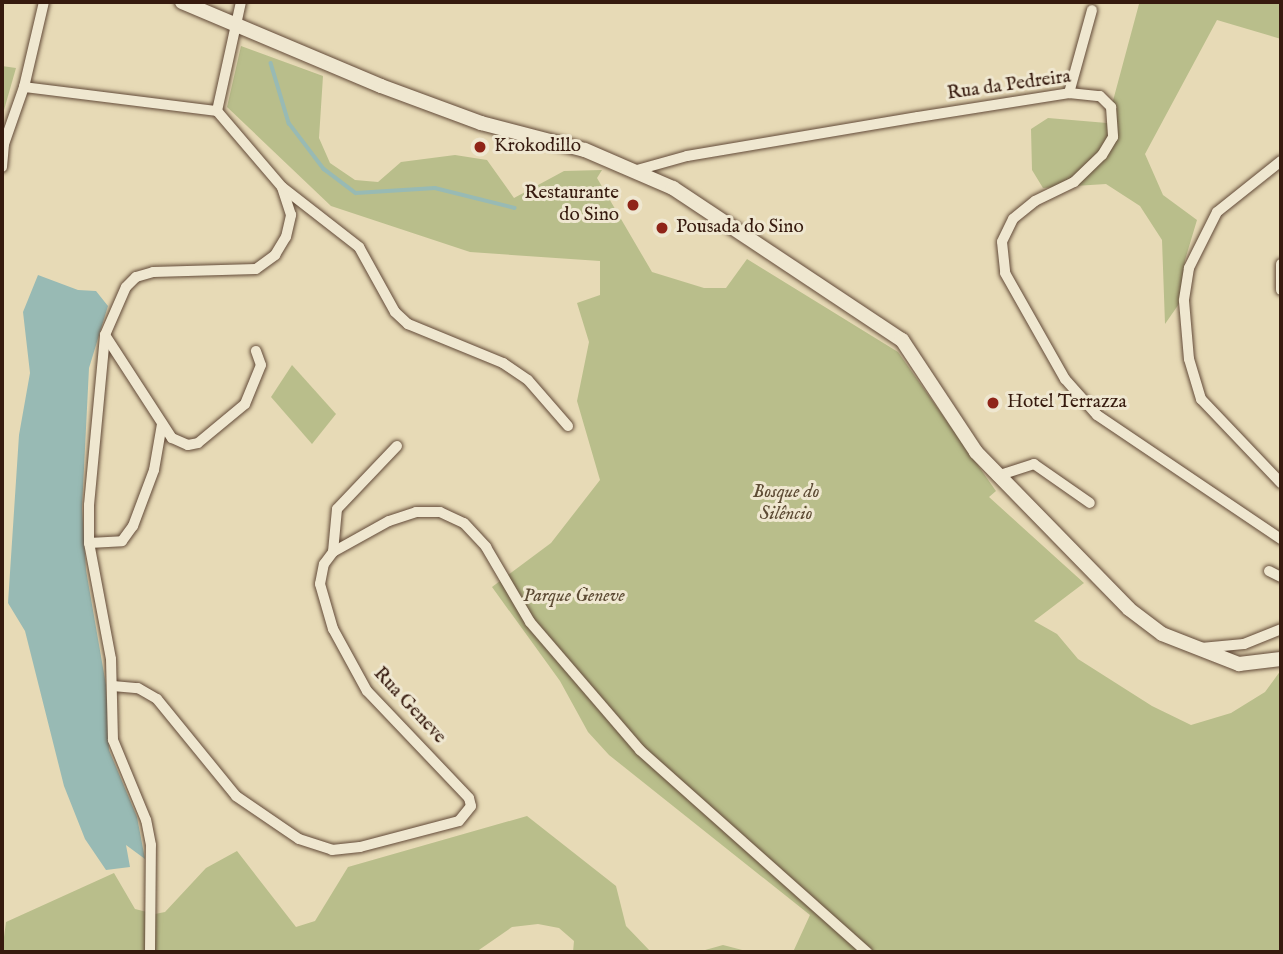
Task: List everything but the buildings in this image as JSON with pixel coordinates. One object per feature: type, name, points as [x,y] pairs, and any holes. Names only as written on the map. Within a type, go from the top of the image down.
[{"type":"street","points":[[2,167],[4,144],[24,87],[44,2]]},
{"type":"street","points":[[182,2],[481,123],[585,150],[637,170],[902,340],[997,476],[1129,608],[1161,634],[1239,664],[1281,659]]},
{"type":"street","points":[[216,111],[238,26],[241,2]]},
{"type":"street","points":[[1069,93],[1093,10]]},
{"type":"street","points":[[24,87],[216,111],[282,187],[359,247],[395,312],[408,324],[503,363],[528,380],[568,426]]},
{"type":"street","name":"Rua da Pedreira","points":[[637,170],[687,156],[1069,93],[1100,96],[1111,107],[1113,137],[1102,155],[1074,182],[1035,201],[1013,219],[1002,242],[1005,273],[1065,379],[1097,415],[1281,539]]},
{"type":"street","points":[[1281,161],[1217,212],[1189,268],[1184,301],[1189,359],[1201,399],[1281,483]]},
{"type":"street","points":[[150,952],[151,845],[146,820],[113,740],[113,686],[89,543],[89,505],[105,335],[126,287],[136,277],[153,271],[256,269],[275,255],[286,237],[291,215],[282,187]]},
{"type":"street","points":[[1281,264],[1281,290]]},
{"type":"street","points":[[105,335],[162,424],[179,443],[198,443],[245,404],[261,365],[256,351]]},
{"type":"street","points":[[89,543],[122,541],[133,526],[154,470],[162,424]]},
{"type":"street","points":[[333,552],[337,509],[397,446]]},
{"type":"street","points":[[997,476],[1034,464],[1090,503]]},
{"type":"street","points":[[333,552],[388,521],[416,512],[440,512],[464,523],[486,547],[530,622],[607,716],[867,952]]},
{"type":"street","name":"Rua Geneve","points":[[113,686],[138,688],[156,699],[236,796],[299,839],[332,850],[360,847],[459,821],[471,806],[462,787],[367,691],[333,629],[320,584],[324,564],[333,552]]},
{"type":"street","points":[[1269,571],[1281,577]]},
{"type":"street","points":[[1194,648],[1244,644],[1281,629]]},
{"type":"green space","points":[[1122,2],[1281,2],[1281,39],[1217,20],[1145,154],[1163,195],[1197,220],[1185,260],[1181,301],[1165,324],[1162,240],[1140,206],[1106,184],[1043,188],[1032,170],[1031,129],[1048,118],[1107,123],[1139,4]]},
{"type":"green space","points":[[241,46],[323,76],[319,138],[330,163],[355,180],[378,182],[401,162],[455,155],[487,160],[514,198],[564,171],[602,170],[597,178],[652,272],[704,288],[726,288],[747,259],[898,352],[996,491],[989,497],[1084,583],[1034,621],[1057,634],[1078,659],[1152,706],[1191,725],[1231,713],[1265,692],[1281,670],[1281,952],[793,952],[810,915],[609,755],[588,732],[560,681],[492,587],[551,543],[600,480],[577,401],[589,342],[577,303],[600,295],[600,261],[470,252],[331,206],[227,107]]},
{"type":"green space","points":[[2,66],[16,68],[2,117]]},
{"type":"green space","points":[[292,365],[336,414],[312,444],[271,397]]},
{"type":"green space","points":[[527,816],[616,886],[626,926],[651,952],[573,952],[574,941],[559,928],[538,924],[512,927],[476,952],[2,952],[6,922],[114,873],[135,909],[155,914],[165,912],[206,868],[237,851],[296,927],[315,921],[348,867]]},
{"type":"green space","points":[[723,945],[750,952],[698,952]]},
{"type":"water","points":[[38,275],[78,290],[96,291],[108,306],[89,368],[82,508],[86,570],[106,685],[109,750],[137,817],[145,859],[126,845],[130,867],[106,870],[85,839],[64,786],[25,631],[8,603],[19,435],[30,373],[23,312]]},
{"type":"waterway","points":[[271,63],[289,123],[324,169],[356,193],[435,188],[515,208]]},
{"type":"place","name":"Krokodillo","points":[[480,147]]},
{"type":"place","name":"Restaurante do Sino","points":[[633,205]]},
{"type":"place","name":"Pousada do Sino","points":[[662,228]]},
{"type":"place","name":"Hotel Terrazza","points":[[993,403]]},
{"type":"park label","name":"Bosque do Silêncio","points":[[786,504]]},
{"type":"park label","name":"Parque Geneve","points":[[574,597]]}]
